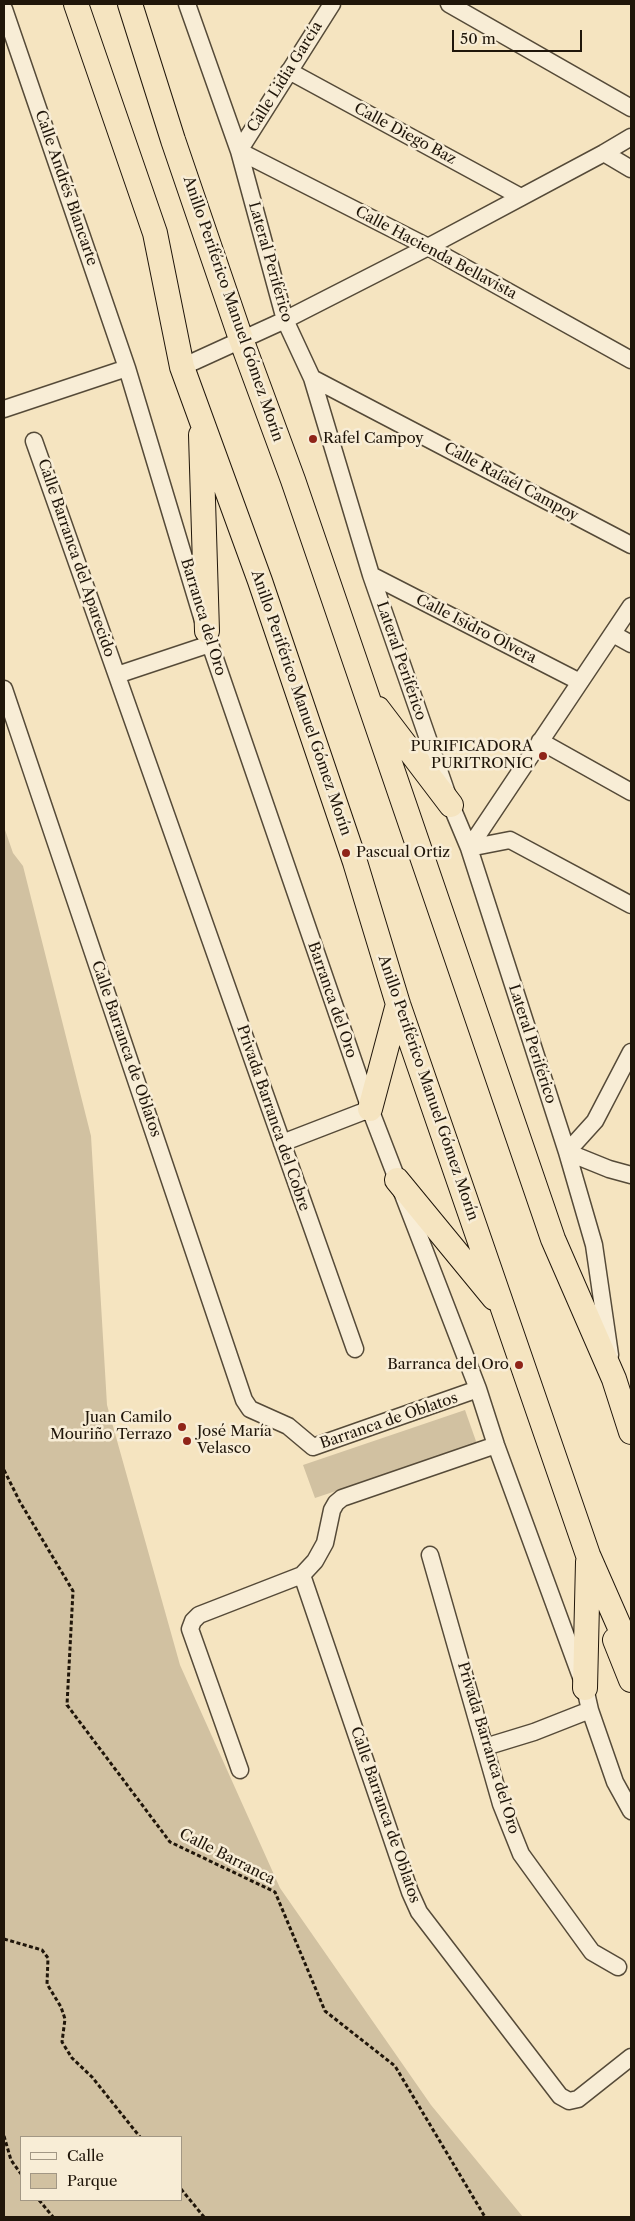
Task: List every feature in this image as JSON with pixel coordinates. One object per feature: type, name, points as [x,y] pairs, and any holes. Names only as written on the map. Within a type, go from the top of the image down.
[{"type":"highway","name":"Anillo Periférico Manuel Gómez Morín","points":[[76,4],[155,233],[182,367],[263,590],[349,843],[398,1004],[588,1555],[631,1653]]},
{"type":"highway","name":"Anillo Periférico Manuel Gómez Morín","points":[[130,4],[173,140],[241,339],[293,480],[553,1239],[614,1379],[631,1432]]},
{"type":"highway","points":[[200,414],[209,637]]},
{"type":"highway","points":[[365,692],[451,805]]},
{"type":"highway","points":[[370,1109],[398,1004]]},
{"type":"highway","points":[[397,1180],[505,1312]]},
{"type":"highway","points":[[588,1555],[606,1616],[631,1680]]},
{"type":"highway","points":[[587,1699],[588,1555]]},
{"type":"street","name":"Lateral Periférico","points":[[187,4],[239,150],[285,320],[312,378],[371,575],[451,805],[468,848],[567,1152],[594,1244],[614,1379]]},
{"type":"street","name":"Calle Lidia García","points":[[239,150],[332,4]]},
{"type":"street","points":[[449,4],[631,108]]},
{"type":"street","name":"Calle Andrés Blancarte","points":[[4,9],[8,32],[128,368]]},
{"type":"street","name":"Calle Diego Baz","points":[[289,71],[522,197]]},
{"type":"street","points":[[182,367],[285,320],[428,247],[604,153],[631,136]]},
{"type":"street","name":"Calle Hacienda Bellavista","points":[[239,150],[428,247],[631,360]]},
{"type":"street","points":[[604,153],[631,169]]},
{"type":"street","points":[[4,409],[128,368]]},
{"type":"street","name":"Barranca del Oro","points":[[128,368],[209,637],[370,1109],[478,1389],[496,1445],[587,1699]]},
{"type":"street","name":"Calle Rafaél Campoy","points":[[312,378],[631,545]]},
{"type":"street","name":"Calle Barranca del Aparecido","points":[[34,441],[191,886]]},
{"type":"street","name":"Calle Isidro Olvera","points":[[371,575],[580,682]]},
{"type":"street","points":[[468,848],[631,606]]},
{"type":"street","points":[[613,634],[631,644]]},
{"type":"street","points":[[117,675],[209,637]]},
{"type":"street","name":"Calle Barranca de Oblatos","points":[[4,689],[241,1390],[250,1409]]},
{"type":"street","points":[[540,741],[631,792]]},
{"type":"street","points":[[468,848],[510,840],[631,905]]},
{"type":"street","name":"Privada Barranca del Cobre","points":[[191,886],[355,1350]]},
{"type":"street","points":[[631,1052],[595,1121],[567,1152],[609,1169],[631,1175]]},
{"type":"street","points":[[282,1143],[370,1109]]},
{"type":"street","name":"Barranca de Oblatos","points":[[250,1409],[288,1426],[313,1448],[478,1389]]},
{"type":"street","points":[[240,1770],[190,1629],[193,1620],[199,1615],[302,1575],[315,1562],[325,1543],[332,1510],[336,1503],[352,1495],[496,1445]]},
{"type":"street","name":"Privada Barranca del Oro","points":[[430,1555],[502,1804],[521,1854],[592,1952],[618,1967]]},
{"type":"street","name":"Calle Barranca de Oblatos","points":[[302,1575],[410,1892],[419,1912],[560,2096],[569,2101],[578,2099],[631,2057]]},
{"type":"street","points":[[485,1747],[534,1732],[587,1699],[615,1782],[631,1811]]},
{"type":"path","name":"Calle Barranca","points":[[4,1470],[20,1502],[72,1591],[67,1705],[170,1842],[275,1892],[325,2011],[395,2066],[485,2217]]},
{"type":"path","points":[[4,1939],[42,1950],[48,1958],[47,1984],[61,2007],[65,2019],[62,2042],[72,2058],[92,2077],[139,2136]]},
{"type":"path","points":[[4,2136],[11,2160],[20,2173]]},
{"type":"path","points":[[182,2190],[204,2217]]},
{"type":"path","points":[[40,2201],[53,2217]]},
{"type":"green space","points":[[4,827],[13,853],[23,866],[91,1136],[107,1405],[180,1665],[280,1888],[431,2105],[523,2217],[4,2217]]},
{"type":"green space","points":[[465,1410],[477,1444],[315,1498],[303,1465]]},
{"type":"place","name":"Rafel Campoy","points":[[313,439]]},
{"type":"place","name":"PURIFICADORA PURITRONIC","points":[[543,756]]},
{"type":"place","name":"Pascual Ortiz","points":[[346,853]]},
{"type":"place","name":"Barranca del Oro","points":[[519,1365]]},
{"type":"place","name":"Juan Camilo Mouriño Terrazo","points":[[182,1427]]},
{"type":"place","name":"José María Velasco","points":[[187,1441]]}]
